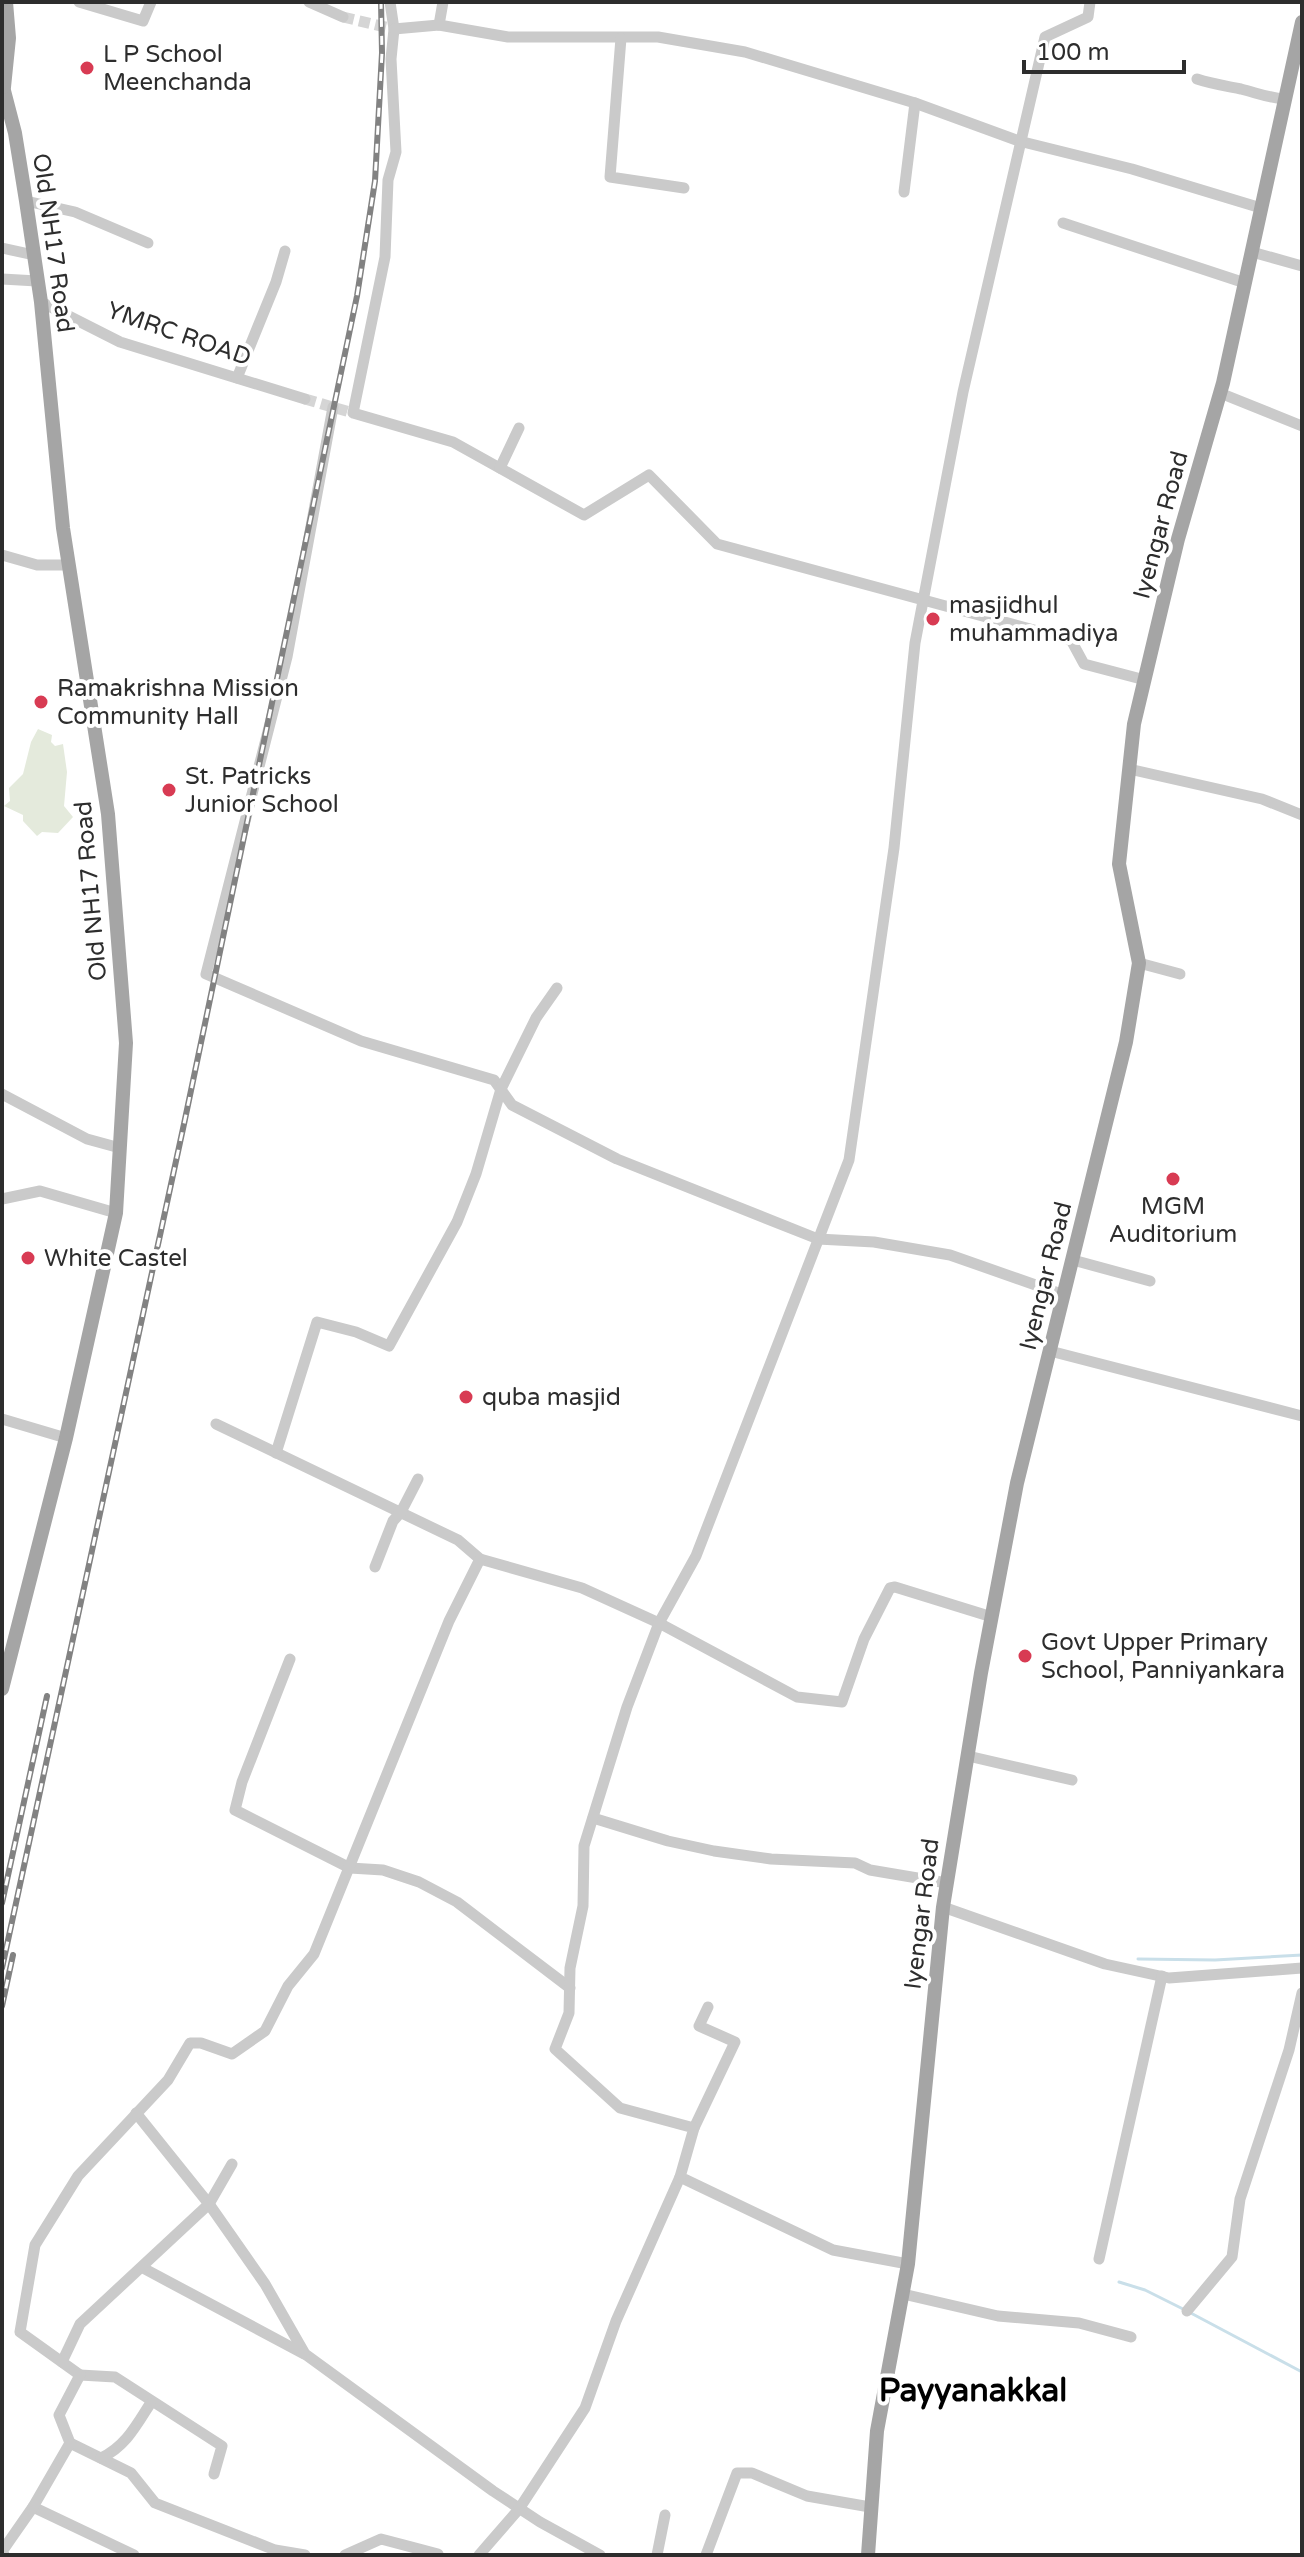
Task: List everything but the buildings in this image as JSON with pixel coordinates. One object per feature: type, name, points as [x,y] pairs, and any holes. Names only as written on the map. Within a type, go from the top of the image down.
[{"type":"main road","name":"Old NH17 Road","points":[[2,1689],[66,1438],[116,1213],[126,1043],[108,814],[59,493],[41,302],[26,201],[3,85],[9,38],[6,2]]},
{"type":"main road","name":"Iyengar Road","points":[[868,2555],[877,2431],[908,2264],[943,1907],[968,1756],[1017,1483],[1126,1042],[1139,963],[1119,864],[1134,724],[1178,539],[1220,393],[1302,22]]},
{"type":"street","points":[[79,2],[143,21],[151,2]]},
{"type":"street","points":[[309,2],[343,17]]},
{"type":"street","points":[[390,2],[394,29],[391,59],[396,152],[388,180],[385,257],[353,413],[453,442],[584,515],[649,475],[717,544],[1071,640],[1084,664],[1145,680]]},
{"type":"street","points":[[439,25],[443,2]]},
{"type":"street","points":[[694,2128],[620,2108],[555,2049],[569,2013],[570,1968],[583,1906],[584,1846],[627,1707],[659,1623],[696,1556],[849,1160],[894,848],[915,643],[963,392],[1045,37],[1088,17],[1090,2]]},
{"type":"street","points":[[394,29],[439,25],[508,37],[658,37],[745,52],[915,103],[1019,141],[1132,169],[1261,208]]},
{"type":"street","points":[[621,38],[610,177],[684,188]]},
{"type":"street","points":[[1197,79],[1220,87],[1242,89],[1263,98],[1285,99]]},
{"type":"street","points":[[904,192],[915,103]]},
{"type":"street","points":[[26,201],[75,212],[148,243]]},
{"type":"street","points":[[1063,223],[1245,283]]},
{"type":"street","points":[[2,248],[34,255]]},
{"type":"street","points":[[237,378],[276,282],[285,251]]},
{"type":"street","points":[[1252,252],[1302,266]]},
{"type":"street","points":[[2,279],[37,281]]},
{"type":"street","name":"YMRC ROAD","points":[[41,302],[120,342],[305,399]]},
{"type":"street","points":[[1220,393],[1302,426]]},
{"type":"street","points":[[333,407],[287,657],[206,974],[361,1041],[494,1080],[512,1105],[617,1159],[818,1239],[874,1242],[950,1255],[1064,1295]]},
{"type":"street","points":[[500,468],[519,428]]},
{"type":"street","points":[[2,555],[37,565],[69,565]]},
{"type":"street","points":[[1129,769],[1262,799],[1302,815]]},
{"type":"street","points":[[1139,963],[1180,974]]},
{"type":"street","points":[[276,1453],[317,1322],[356,1332],[389,1346],[457,1222],[476,1174],[501,1089],[536,1018],[557,988]]},
{"type":"street","points":[[2,1094],[87,1139],[120,1148]]},
{"type":"street","points":[[2,1199],[40,1191],[116,1213]]},
{"type":"street","points":[[1073,1260],[1150,1281]]},
{"type":"street","points":[[1050,1351],[1302,1416]]},
{"type":"street","points":[[2,1419],[66,1438]]},
{"type":"street","points":[[216,1424],[458,1540],[480,1559],[582,1588],[659,1623],[797,1697],[842,1702],[864,1639],[890,1588],[992,1617]]},
{"type":"street","points":[[375,1567],[393,1521],[418,1479]]},
{"type":"street","points":[[214,2474],[222,2446],[115,2377],[80,2375],[20,2332],[35,2245],[78,2176],[168,2080],[190,2043],[201,2043],[232,2054],[265,2031],[288,1986],[314,1954],[449,1621],[480,1559]]},
{"type":"street","points":[[290,1659],[242,1782],[235,1810],[350,1868],[383,1870],[419,1882],[457,1902],[570,1988]]},
{"type":"street","points":[[968,1756],[1072,1780]]},
{"type":"street","points":[[593,1818],[668,1841],[714,1851],[771,1859],[855,1863],[870,1870],[947,1883]]},
{"type":"street","points":[[943,1907],[1105,1964],[1162,1976],[1302,1968]]},
{"type":"street","points":[[1099,2259],[1162,1976]]},
{"type":"street","points":[[1187,2311],[1232,2257],[1240,2199],[1289,2050],[1302,1993]]},
{"type":"street","points":[[479,2555],[519,2509],[585,2408],[616,2321],[680,2177],[694,2128],[735,2042],[699,2026],[708,2007]]},
{"type":"street","points":[[136,2113],[209,2204],[265,2284],[305,2354]]},
{"type":"street","points":[[62,2362],[80,2324],[209,2204],[232,2164]]},
{"type":"street","points":[[680,2177],[833,2250],[908,2264]]},
{"type":"street","points":[[143,2268],[305,2354],[519,2509],[600,2555]]},
{"type":"street","points":[[903,2294],[998,2316],[1079,2323],[1131,2337]]},
{"type":"street","points":[[80,2375],[59,2415],[70,2443],[131,2473],[155,2503],[275,2550],[305,2555]]},
{"type":"street","points":[[101,2458],[114,2452],[130,2436],[150,2404]]},
{"type":"street","points":[[4,2555],[3,2550],[33,2507],[70,2443]]},
{"type":"street","points":[[706,2555],[737,2473],[752,2473],[807,2496],[870,2507]]},
{"type":"street","points":[[33,2507],[134,2555]]},
{"type":"street","points":[[657,2555],[665,2515]]},
{"type":"street","points":[[345,2555],[381,2539],[438,2554]]},
{"type":"shaded area","points":[[38,729],[52,735],[51,742],[55,746],[63,744],[67,772],[64,806],[73,817],[58,833],[42,832],[37,836],[23,821],[23,815],[4,806],[10,801],[9,788],[23,774],[31,742]]},
{"type":"waterway","points":[[1138,1959],[1215,1960],[1302,1955]]},
{"type":"waterway","points":[[1119,2282],[1145,2290],[1302,2372]]},
{"type":"tunnel","points":[[343,17],[394,29]]},
{"type":"tunnel","points":[[305,399],[353,413]]},
{"type":"railway","points":[[2,1968],[184,1124],[357,296],[375,181],[382,53],[381,2]]},
{"type":"railway","points":[[2,1903],[47,1696]]},
{"type":"railway","points":[[2,2006],[13,1955]]},
{"type":"place","name":"L P School Meenchanda","points":[[87,68]]},
{"type":"place","name":"masjidhul muhammadiya","points":[[933,619]]},
{"type":"place","name":"Ramakrishna Mission Community Hall","points":[[41,702]]},
{"type":"place","name":"St. Patricks Junior School","points":[[169,790]]},
{"type":"place","name":"MGM Auditorium","points":[[1173,1179]]},
{"type":"place","name":"White Castel","points":[[28,1258]]},
{"type":"place","name":"quba masjid","points":[[466,1397]]},
{"type":"place","name":"Govt Upper Primary School, Panniyankara","points":[[1025,1656]]},
{"type":"district","name":"Payyanakkal","points":[[973,2391]]}]
